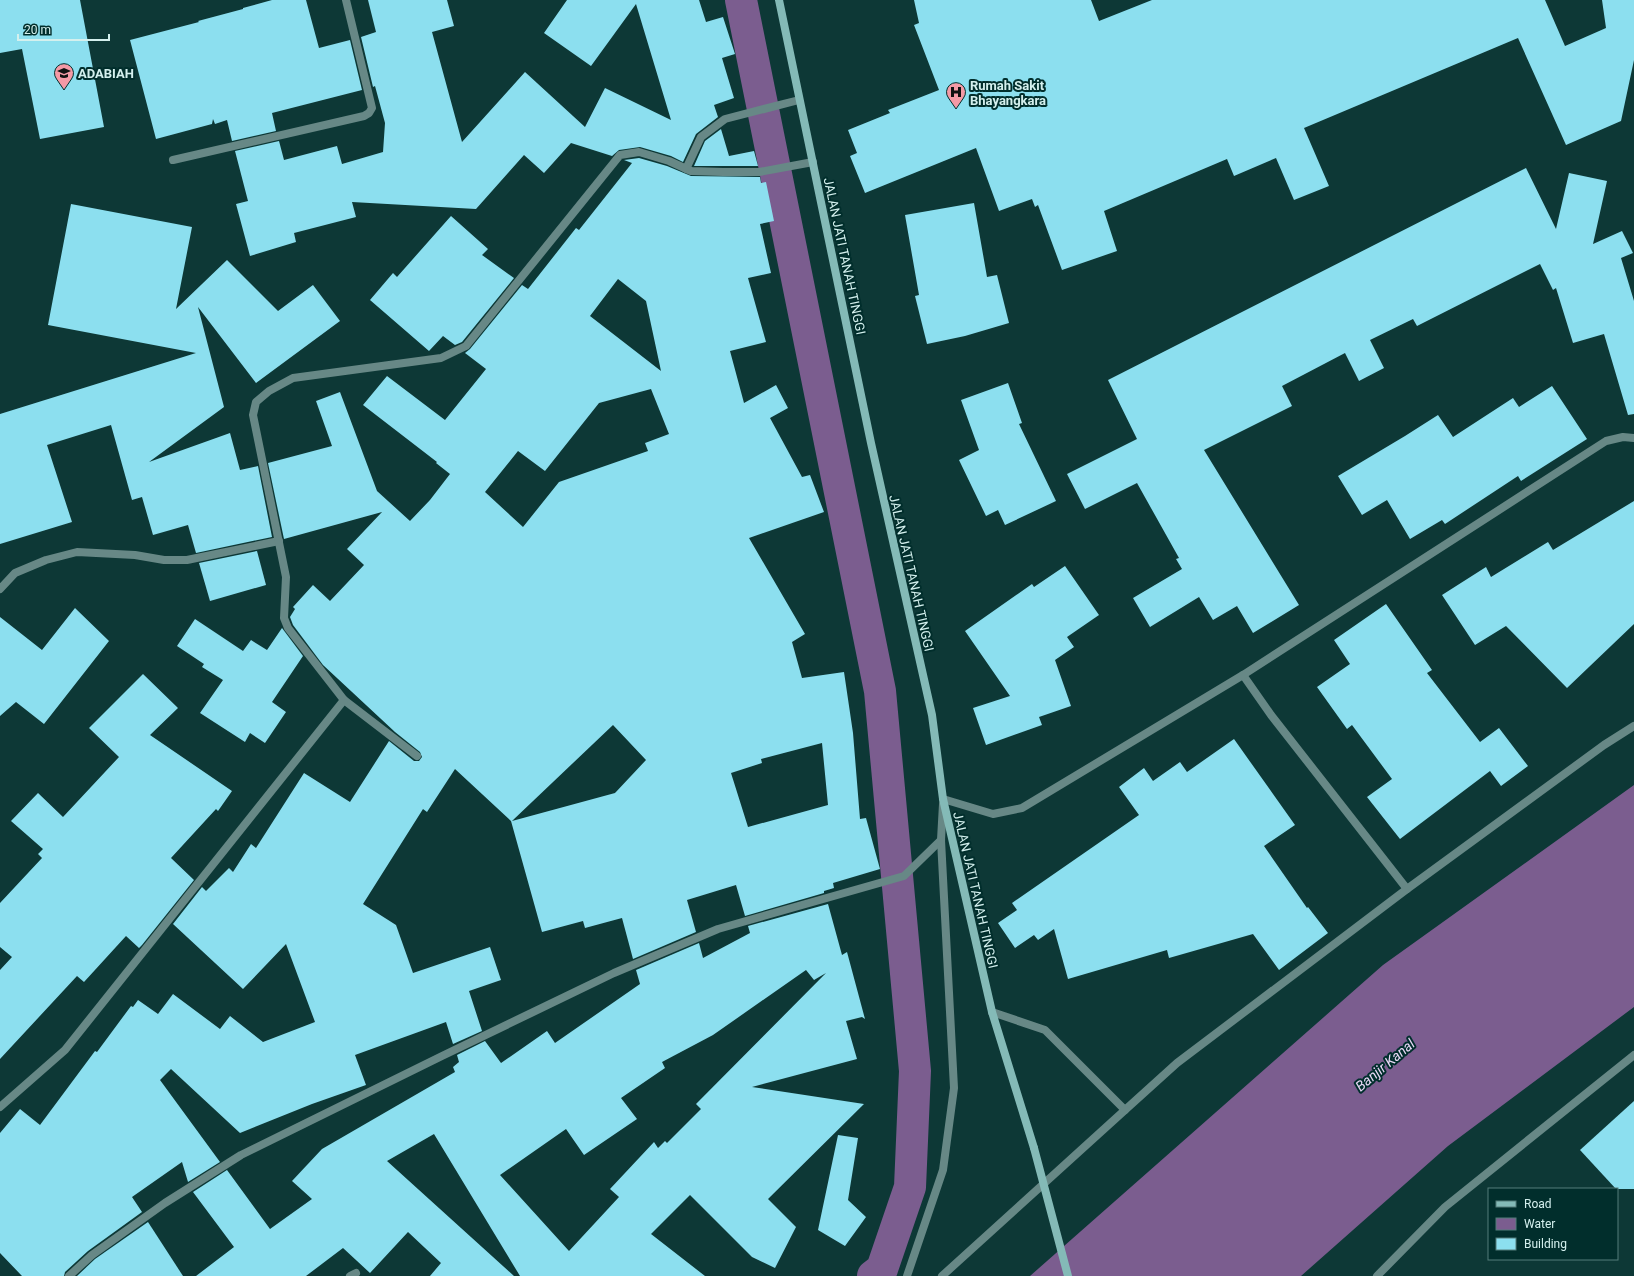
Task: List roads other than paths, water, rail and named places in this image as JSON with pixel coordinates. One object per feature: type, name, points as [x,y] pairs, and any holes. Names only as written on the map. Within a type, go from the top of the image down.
[{"type":"main road","name":"JALAN JATI TANAH TINGGI","points":[[779,0],[871,443],[932,715],[943,799],[992,1012],[1034,1148],[1068,1276]]},
{"type":"street","points":[[173,160],[364,116],[369,113],[372,108],[346,0]]},
{"type":"street","points":[[686,169],[701,137],[725,119],[799,100]]},
{"type":"street","points":[[417,756],[344,700],[288,628],[284,618],[286,577],[252,415],[256,402],[269,390],[293,378],[441,358],[466,346],[620,155],[639,152],[669,161],[691,171],[759,172],[813,162]]},
{"type":"street","points":[[907,1276],[942,1170],[954,1088],[940,840],[943,799],[993,814],[1022,808],[1243,675],[1606,441],[1634,438]]},
{"type":"street","points":[[0,589],[15,573],[46,560],[77,552],[135,555],[164,560],[187,560],[278,541]]},
{"type":"street","points":[[1243,675],[1271,715],[1407,890]]},
{"type":"street","points":[[0,1107],[65,1050],[344,700]]},
{"type":"street","points":[[942,1276],[1178,1063],[1597,749],[1634,726]]},
{"type":"street","points":[[68,1276],[92,1256],[165,1203],[241,1155],[614,973],[718,929],[904,876],[940,840]]},
{"type":"street","points":[[992,1012],[1045,1030],[1125,1110]]},
{"type":"street","points":[[1377,1276],[1446,1207],[1634,1055]]},
{"type":"water","name":"Banjir Kanal","points":[[1634,785],[1634,1007],[1448,1146],[1301,1276],[1030,1276],[1383,965]]},
{"type":"waterway","points":[[741,0],[880,691],[915,1071],[910,1187],[882,1269],[873,1276]]},
{"type":"place","name":"ADABIAH","points":[[64,90]]},
{"type":"place","name":"Rumah Sakit Bhayangkara","points":[[956,109]]}]
